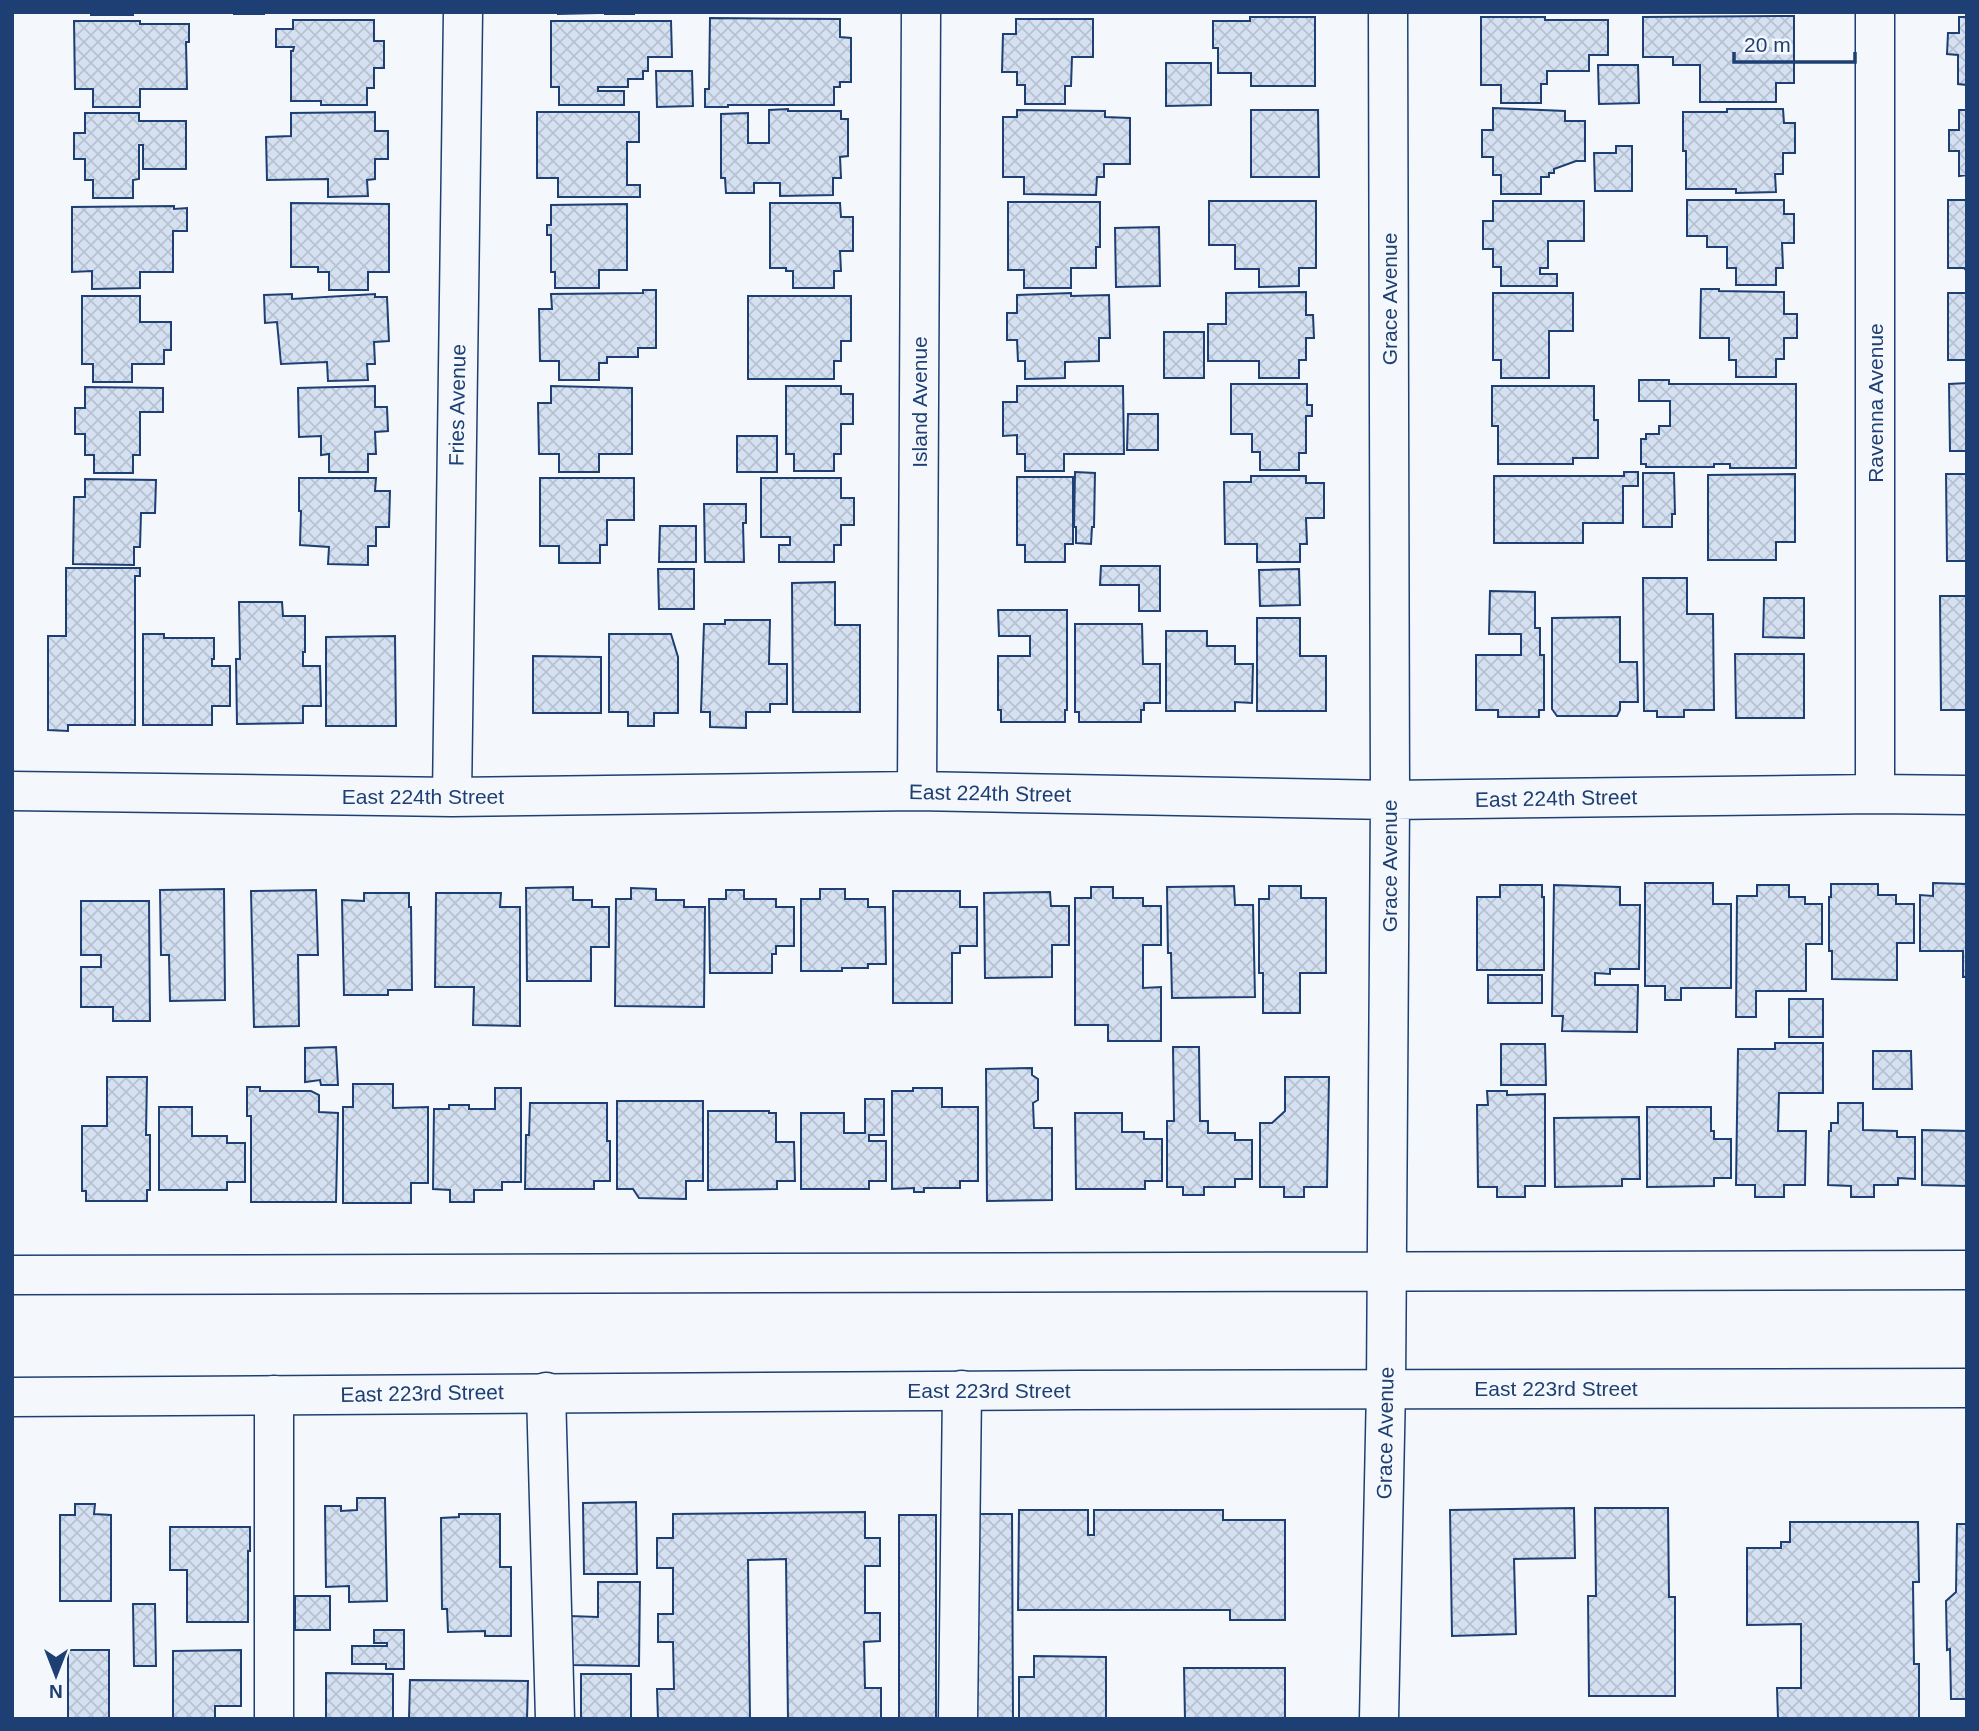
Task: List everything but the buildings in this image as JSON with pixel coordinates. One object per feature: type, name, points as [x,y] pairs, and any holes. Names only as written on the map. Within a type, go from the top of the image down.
[{"type":"street","name":"Fries Avenue","points":[[452,797],[463,12]]},
{"type":"street","name":"Island Avenue","points":[[917,791],[921,12]]},
{"type":"street","name":"Grace Avenue","points":[[1379,1719],[1386,1388],[1390,800],[1388,12]]},
{"type":"street","name":"Ravenna Avenue","points":[[1875,12],[1875,794]]},
{"type":"street","name":"East 224th Street","points":[[12,791],[452,797],[917,791],[1390,800],[1967,795]]},
{"type":"street","points":[[12,1275],[1967,1270]]},
{"type":"street","name":"East 223rd Street","points":[[12,1397],[1386,1388],[1967,1388]]},
{"type":"street","points":[[958,1719],[962,1390]]},
{"type":"street","points":[[546,1392],[555,1719]]},
{"type":"street","points":[[274,1395],[274,1719]]}]
